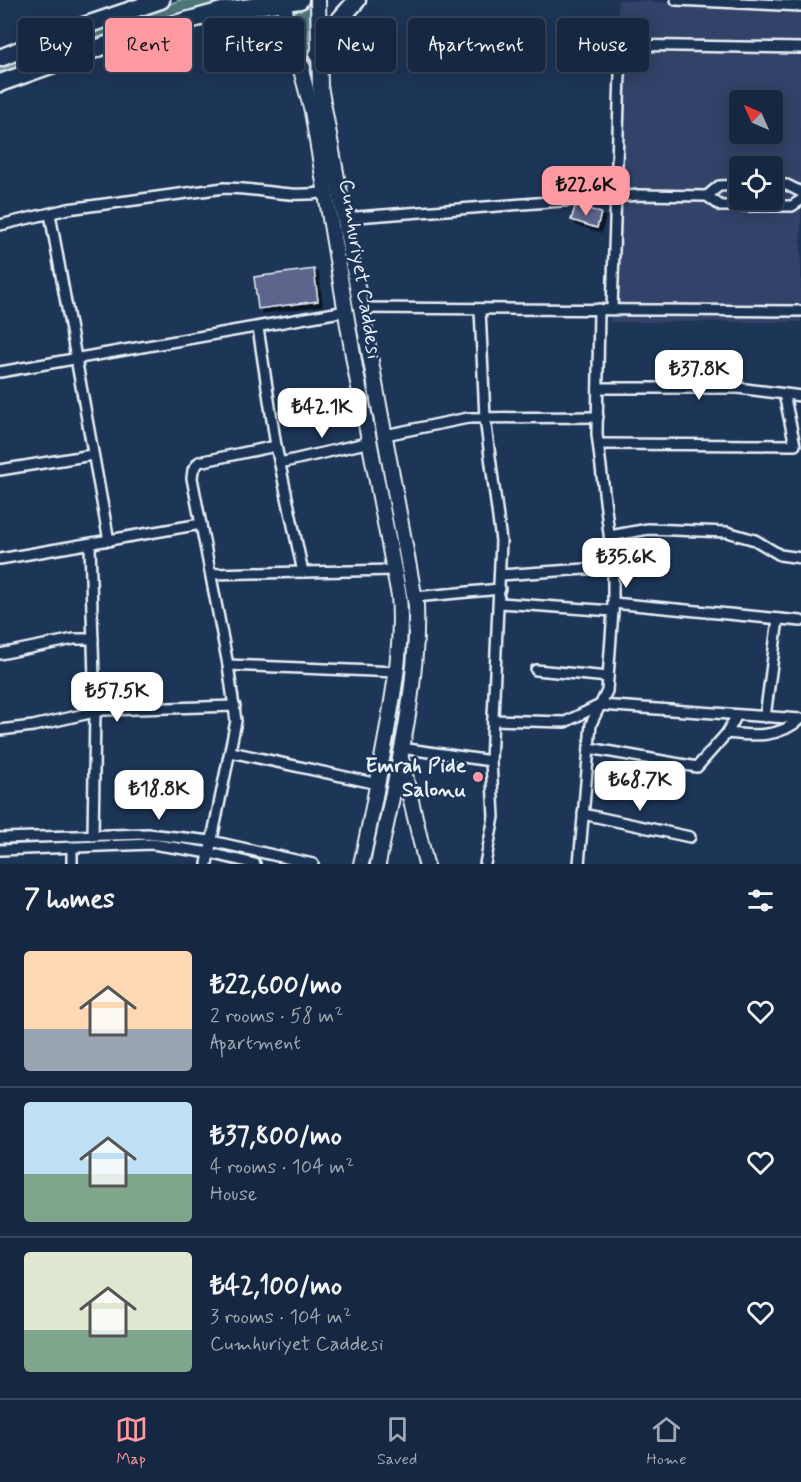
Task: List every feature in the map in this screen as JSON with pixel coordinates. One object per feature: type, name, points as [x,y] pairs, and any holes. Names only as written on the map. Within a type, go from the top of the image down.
[{"type":"highway","points":[[0,58],[57,35],[160,0]]},
{"type":"highway","points":[[0,83],[132,36],[222,11],[300,0]]},
{"type":"highway","points":[[341,18],[357,0]]},
{"type":"highway","points":[[222,11],[244,18]]},
{"type":"main road","name":"Cumhuriyet Caddesi","points":[[318,0],[318,18]]},
{"type":"main road","name":"Cumhuriyet Caddesi","points":[[282,2],[287,18]]},
{"type":"main road","name":"Cumhuriyet Caddesi","points":[[303,72],[353,310],[385,435],[415,597],[415,662],[401,752],[378,864]]},
{"type":"main road","name":"Cumhuriyet Caddesi","points":[[319,72],[344,218],[370,442],[395,570],[401,615],[398,672],[361,864]]},
{"type":"main road","points":[[401,752],[426,864]]},
{"type":"street","points":[[676,0],[801,6]]},
{"type":"street","points":[[612,309],[621,45],[801,48]]},
{"type":"street","points":[[783,185],[801,192]]},
{"type":"street","points":[[707,196],[720,186],[729,186]]},
{"type":"street","points":[[0,225],[68,209],[224,188],[249,188],[284,196],[327,192]]},
{"type":"street","points":[[344,218],[616,197],[707,196],[722,206],[792,206],[801,200]]},
{"type":"street","points":[[50,214],[109,541]]},
{"type":"street","points":[[480,309],[485,418],[501,541],[500,603],[491,761],[494,817],[485,864]]},
{"type":"street","points":[[579,864],[591,724],[607,691],[613,607],[613,567],[598,444],[599,309]]},
{"type":"street","points":[[0,372],[353,310],[801,311]]},
{"type":"street","points":[[258,328],[276,446],[303,572]]},
{"type":"street","points":[[598,388],[730,388],[801,396]]},
{"type":"street","points":[[598,444],[795,445],[784,394]]},
{"type":"street","points":[[385,435],[468,418],[598,417]]},
{"type":"street","points":[[280,463],[370,442]]},
{"type":"street","points":[[207,864],[236,721],[228,665],[192,478],[195,465],[199,462],[276,446]]},
{"type":"street","points":[[0,470],[92,455]]},
{"type":"street","points":[[0,559],[201,524]]},
{"type":"street","points":[[610,536],[648,529],[727,532],[755,540],[780,555],[801,558]]},
{"type":"street","points":[[90,545],[95,711],[93,836]]},
{"type":"street","points":[[500,575],[613,567]]},
{"type":"street","points":[[211,574],[395,570]]},
{"type":"street","points":[[415,597],[500,589]]},
{"type":"street","points":[[500,603],[613,607],[801,621]]},
{"type":"street","points":[[765,717],[778,619]]},
{"type":"street","points":[[0,654],[74,639],[93,639]]},
{"type":"street","points":[[228,665],[398,672]]},
{"type":"street","points":[[536,670],[608,677]]},
{"type":"street","points":[[493,720],[565,722],[600,705],[800,719]]},
{"type":"street","points":[[0,730],[33,726],[95,711],[235,706]]},
{"type":"street","points":[[589,748],[696,767],[728,733],[736,715]]},
{"type":"street","points":[[728,733],[766,735],[791,728],[800,719]]},
{"type":"street","points":[[231,752],[378,784]]},
{"type":"street","points":[[401,752],[491,761]]},
{"type":"street","points":[[583,814],[690,837]]},
{"type":"street","points":[[0,838],[148,834],[211,841],[313,864]]},
{"type":"street","points":[[0,850],[152,844],[210,853],[255,864]]},
{"type":"street","points":[[72,847],[72,864]]},
{"type":"shaded area","points":[[618,0],[801,10],[801,322],[610,322],[616,72],[649,72],[649,18],[618,18]]},
{"type":"green space","points":[[180,0],[248,0],[190,18],[134,18]]},
{"type":"green space","points":[[310,7],[308,62],[304,50],[304,18],[294,18],[291,10]]},
{"type":"green space","points":[[255,14],[278,14],[280,18],[261,18]]},
{"type":"green space","points":[[105,29],[105,44],[93,48],[93,34]]},
{"type":"green space","points":[[18,63],[18,71],[0,77],[0,70]]},
{"type":"green space","points":[[353,324],[357,327],[411,605],[409,672],[371,856],[392,725],[402,686],[406,614]]},
{"type":"building","points":[[580,206],[601,213],[597,228],[571,220],[575,207]]},
{"type":"building","points":[[314,269],[318,301],[258,309],[254,277]]},
{"type":"place","name":"Emrah Pide Salonu","points":[[478,777]]}]
